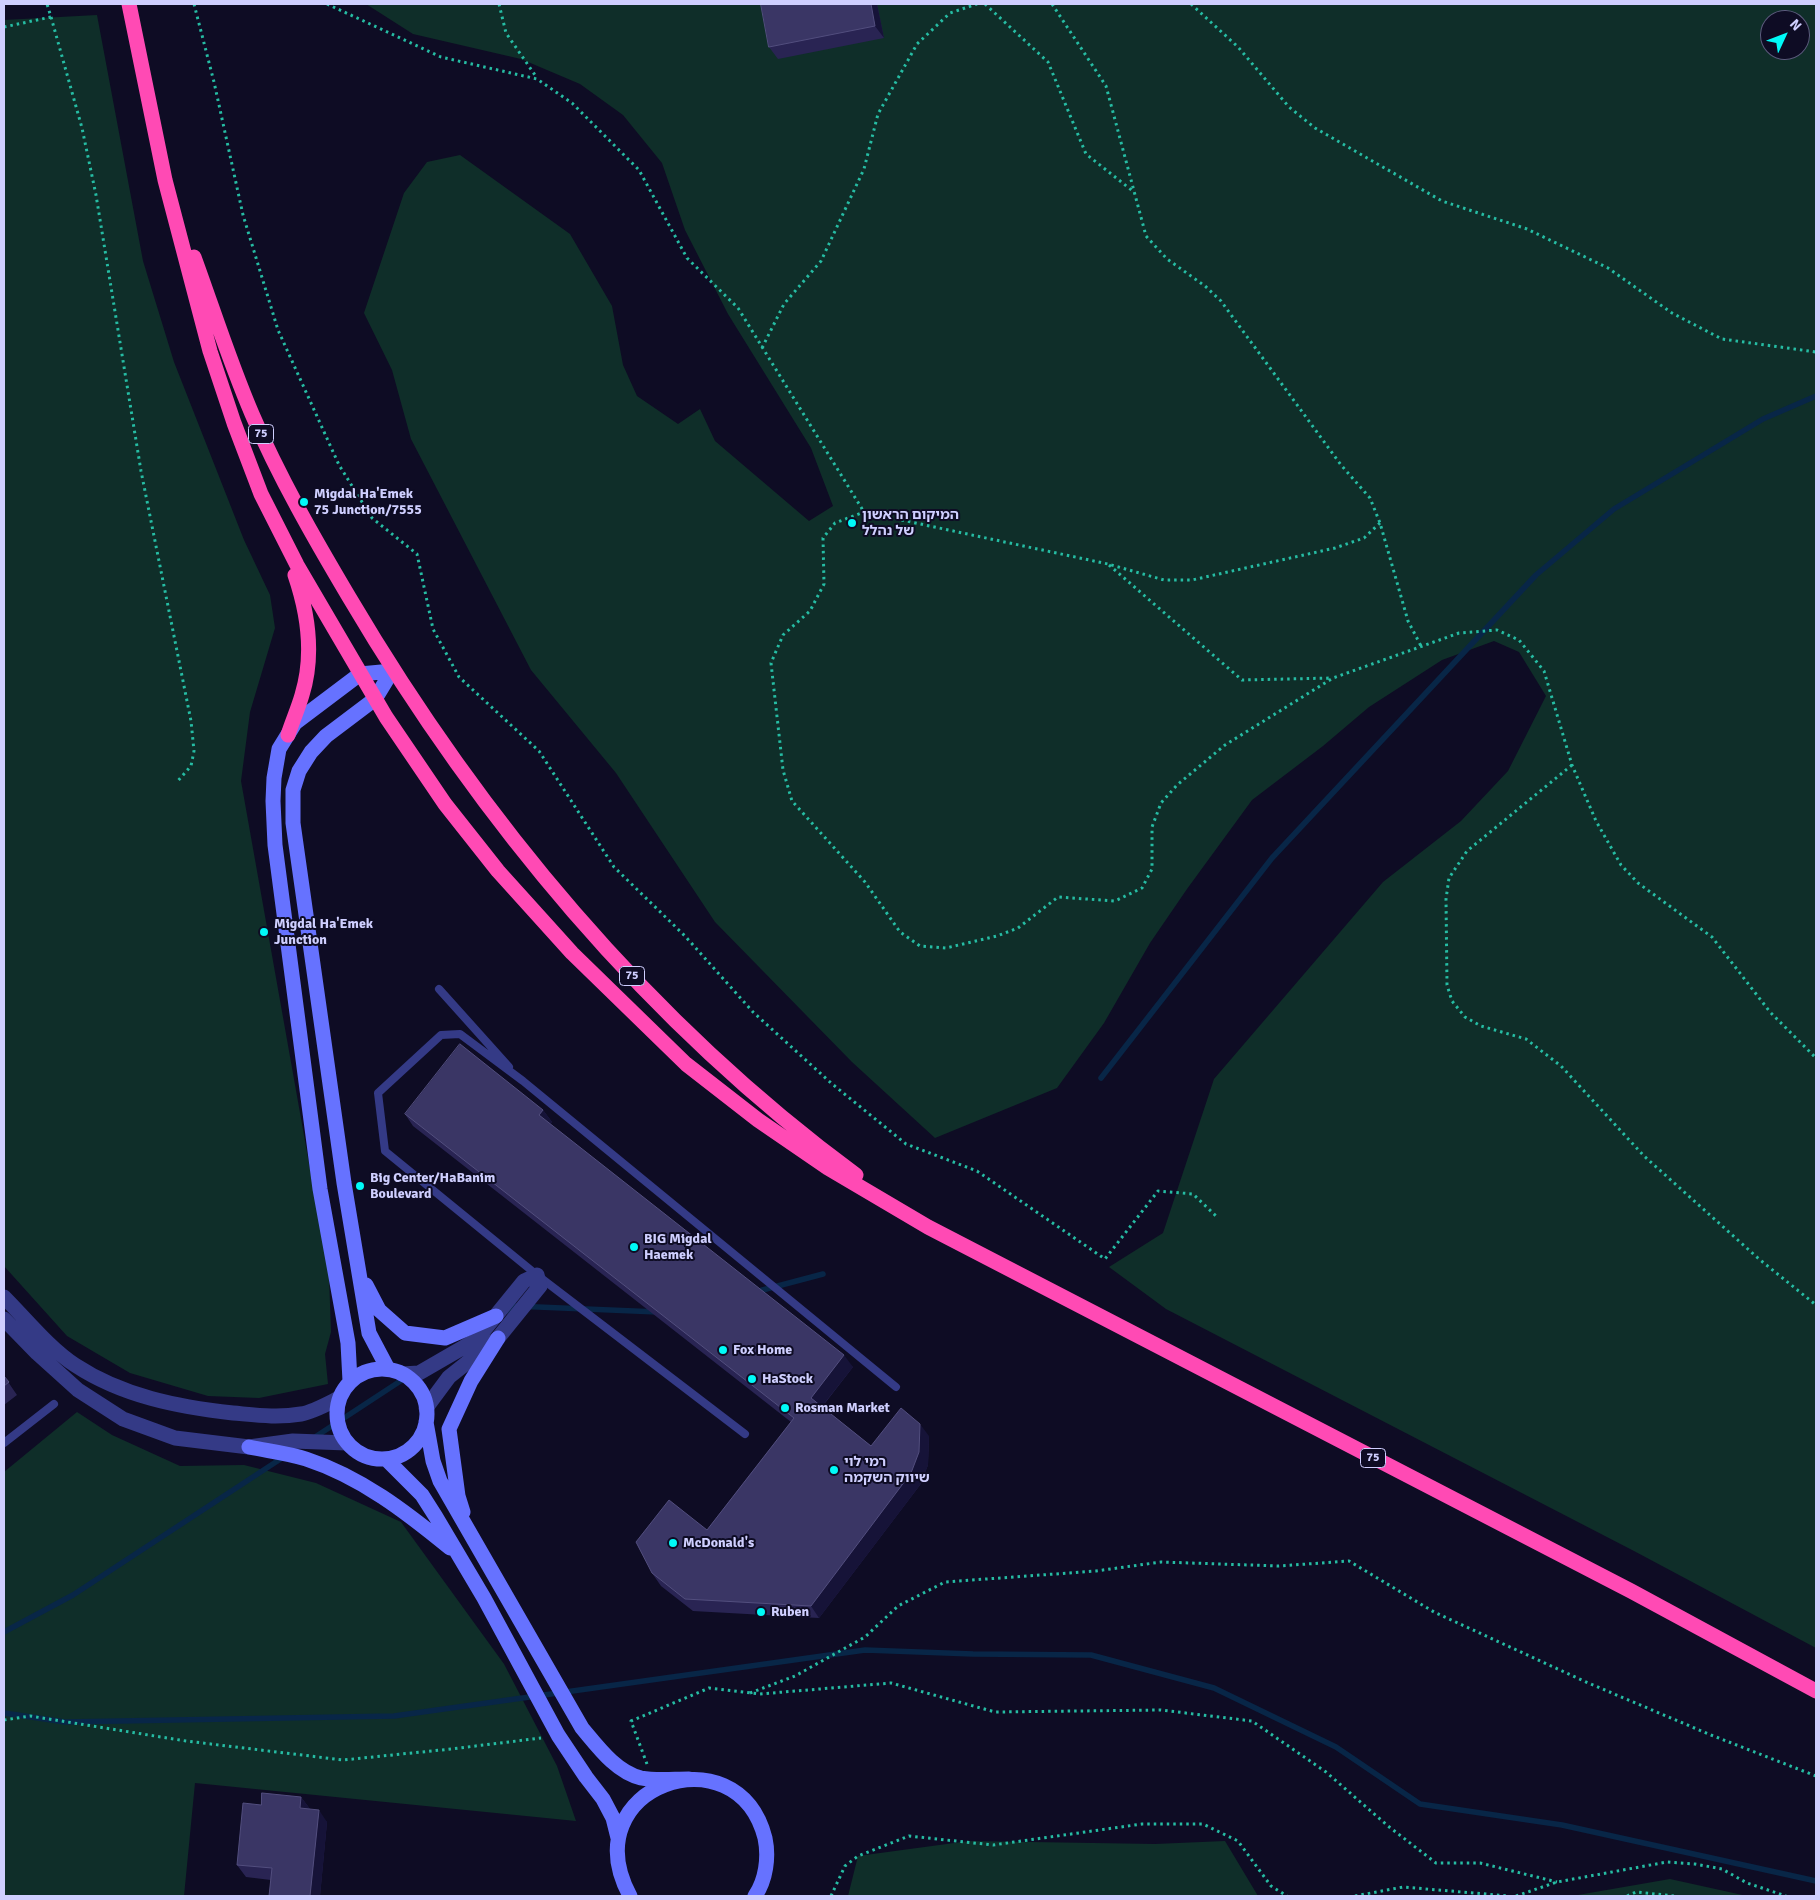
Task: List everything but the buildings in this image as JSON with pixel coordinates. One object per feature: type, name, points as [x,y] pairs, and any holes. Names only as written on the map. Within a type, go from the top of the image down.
[{"type":"highway","name":"75","points":[[129,4],[165,180],[210,351],[234,424],[261,494],[297,565],[360,674],[445,804],[498,871],[572,953],[686,1064],[758,1120],[828,1168],[928,1227],[1622,1587],[1816,1691]]},
{"type":"highway","name":"75","points":[[165,180],[252,415],[287,487],[392,671],[502,826],[602,946],[735,1078],[814,1144],[928,1227]]},
{"type":"highway","points":[[282,535],[303,598],[308,626],[308,657],[302,694],[288,735]]},
{"type":"main road","points":[[350,1381],[348,1343],[320,1189],[275,845],[274,778],[279,749],[295,723],[360,674],[392,671]]},
{"type":"main road","points":[[392,671],[375,699],[326,736],[311,752],[299,771],[293,790],[293,823],[344,1183],[369,1333],[395,1371],[418,1388],[426,1415],[433,1461],[440,1482],[582,1728],[605,1756],[640,1778],[698,1779],[717,1783],[734,1792],[749,1805],[762,1825],[767,1848],[766,1872],[754,1896]]},
{"type":"main road","points":[[360,1274],[379,1310],[405,1333],[445,1338],[496,1316]]},
{"type":"main road","points":[[468,1531],[458,1496],[449,1429],[471,1381],[498,1338]]},
{"type":"main road","points":[[395,1371],[371,1370],[350,1381],[339,1398],[336,1412],[338,1425],[347,1443],[367,1457],[386,1459],[400,1455],[412,1448],[421,1436],[426,1415]]},
{"type":"main road","points":[[249,1447],[306,1459],[360,1482],[406,1512],[459,1555]]},
{"type":"main road","points":[[386,1459],[422,1495],[459,1555],[558,1736],[603,1799],[613,1818],[618,1838]]},
{"type":"main road","points":[[625,1896],[617,1859],[618,1838],[625,1818],[635,1804],[648,1792],[663,1784],[688,1779]]},
{"type":"main road","points":[[621,1880],[630,1896]]},
{"type":"street","points":[[395,1371],[418,1373],[476,1340],[524,1281],[537,1275],[540,1286],[498,1338],[449,1377],[426,1415]]},
{"type":"street","points":[[4,1297],[58,1352],[74,1365],[103,1381],[134,1394],[200,1410],[271,1417],[303,1414],[339,1398]]},
{"type":"street","points":[[4,1319],[78,1390],[123,1419],[175,1438],[249,1447],[293,1441],[347,1443]]},
{"type":"street","points":[[4,1335],[27,1343]]},
{"type":"street","points":[[759,1896],[766,1872]]},
{"type":"lane","points":[[439,989],[523,1081]]},
{"type":"lane","points":[[745,1434],[537,1275],[385,1151],[378,1093],[441,1035],[460,1034],[523,1081],[896,1387]]},
{"type":"lane","points":[[4,1444],[54,1404]]},
{"type":"path","points":[[47,4],[82,128],[96,195],[141,471],[191,721],[194,751],[191,766],[176,783]]},
{"type":"path","points":[[194,4],[214,82],[243,215],[275,320],[339,465],[372,518],[417,554],[434,629],[459,677],[539,751],[614,867],[685,936],[753,1012],[832,1083],[906,1144],[977,1171],[1106,1259],[1158,1191],[1193,1194],[1216,1216]]},
{"type":"path","points":[[327,4],[441,58],[537,79]]},
{"type":"path","points":[[500,4],[506,33],[537,79],[572,103],[639,170],[687,258],[738,308],[864,512]]},
{"type":"path","points":[[762,348],[784,304],[821,261],[864,169],[878,114],[916,44],[950,13],[977,4]]},
{"type":"path","points":[[984,4],[1048,62],[1086,154],[1134,193]]},
{"type":"path","points":[[1052,4],[1106,86],[1146,236],[1166,259],[1205,286],[1221,301],[1342,465],[1370,498],[1380,523],[1408,620],[1420,646]]},
{"type":"path","points":[[1191,4],[1238,47],[1289,107],[1315,128],[1442,201],[1527,229],[1608,268],[1672,314],[1722,339],[1816,352]]},
{"type":"path","points":[[4,27],[51,18]]},
{"type":"path","points":[[1380,523],[1364,538],[1335,548],[1192,580],[1164,580],[1108,564],[864,512],[835,523],[823,538],[824,584],[810,611],[782,635],[771,663],[771,679],[784,770],[792,801],[865,882],[900,932],[920,946],[946,948],[997,936],[1018,928],[1058,897],[1116,901],[1142,888],[1152,869],[1152,827],[1161,803],[1177,785],[1224,745],[1333,678],[1459,632],[1497,630],[1519,640],[1544,671],[1572,765],[1596,821],[1621,865],[1638,883],[1712,937],[1770,1012],[1816,1058]]},
{"type":"path","points":[[1108,564],[1242,680],[1333,678]]},
{"type":"path","points":[[1572,765],[1467,851],[1449,878],[1446,899],[1447,986],[1452,1001],[1465,1017],[1481,1026],[1526,1039],[1560,1066],[1644,1156],[1759,1259],[1816,1305]]},
{"type":"path","points":[[750,1693],[795,1676],[864,1637],[898,1606],[945,1582],[1096,1571],[1161,1562],[1278,1566],[1349,1560],[1434,1612],[1702,1731],[1816,1776]]},
{"type":"path","points":[[652,1779],[631,1721],[709,1688],[760,1694],[891,1683],[995,1712],[1161,1710],[1252,1721],[1326,1772],[1388,1826],[1436,1863],[1480,1863],[1557,1882]]},
{"type":"path","points":[[4,1720],[30,1716],[186,1741],[343,1760],[451,1750],[558,1736]]},
{"type":"path","points":[[831,1896],[844,1866],[858,1856],[909,1836],[993,1845],[1142,1824],[1203,1824],[1238,1841],[1271,1886],[1287,1896]]},
{"type":"path","points":[[1516,1896],[1557,1882],[1667,1862],[1722,1869],[1747,1883],[1786,1896]]},
{"type":"path","points":[[1356,1896],[1403,1887],[1509,1896]]},
{"type":"path","points":[[1627,1896],[1636,1892],[1675,1896]]},
{"type":"green space","points":[[366,4],[1816,4],[1816,1648],[1634,1551],[1166,1309],[1109,1267],[1163,1233],[1214,1079],[1383,882],[1461,821],[1508,771],[1546,696],[1519,652],[1494,641],[1442,660],[1369,707],[1323,746],[1252,800],[1150,943],[1104,1023],[1057,1088],[935,1138],[852,1062],[715,922],[616,773],[531,670],[411,439],[392,370],[364,313],[404,193],[427,162],[460,155],[570,234],[612,306],[623,365],[637,396],[678,424],[700,409],[715,441],[809,521],[833,506],[811,448],[728,314],[685,230],[662,163],[623,115],[580,84],[521,59],[413,34]]},
{"type":"green space","points":[[97,15],[143,261],[174,362],[244,540],[270,595],[275,628],[250,712],[241,781],[329,1276],[331,1332],[325,1354],[328,1384],[259,1398],[208,1396],[130,1373],[67,1336],[4,1266],[4,20]]},
{"type":"green space","points":[[77,1412],[112,1435],[180,1466],[244,1465],[316,1483],[401,1522],[504,1664],[557,1766],[576,1821],[195,1783],[184,1896],[4,1896],[4,1472]]},
{"type":"green space","points":[[969,1841],[1155,1844],[1225,1841],[1258,1896],[848,1896],[858,1856]]},
{"type":"green space","points":[[1670,1879],[1747,1896],[1572,1896]]},
{"type":"waterway","points":[[1101,1078],[1272,858],[1536,575],[1614,509],[1763,419],[1816,396]]},
{"type":"waterway","points":[[755,1292],[823,1274]]},
{"type":"waterway","points":[[507,1311],[514,1306],[658,1312]]},
{"type":"waterway","points":[[312,1439],[405,1378]]},
{"type":"waterway","points":[[4,1632],[73,1595],[285,1456]]},
{"type":"waterway","points":[[4,1713],[65,1722],[394,1716],[865,1650],[973,1654],[1091,1655],[1214,1688],[1336,1747],[1420,1804],[1562,1825],[1816,1881]]},
{"type":"place","name":"Migdal Ha'Emek 75 Junction/7555","points":[[304,502]]},
{"type":"place","name":"המיקום הראשון של נהלל","points":[[852,523]]},
{"type":"place","name":"Migdal Ha'Emek Junction","points":[[264,932]]},
{"type":"place","name":"Big Center/HaBanim Boulevard","points":[[360,1186]]},
{"type":"place","name":"BIG Migdal Haemek","points":[[634,1247]]},
{"type":"place","name":"Fox Home","points":[[723,1350]]},
{"type":"place","name":"HaStock","points":[[752,1379]]},
{"type":"place","name":"Rosman Market","points":[[785,1408]]},
{"type":"place","name":"רמי לוי שיווק השקמה","points":[[834,1470]]},
{"type":"place","name":"McDonald's","points":[[673,1543]]},
{"type":"place","name":"Ruben","points":[[761,1612]]}]
